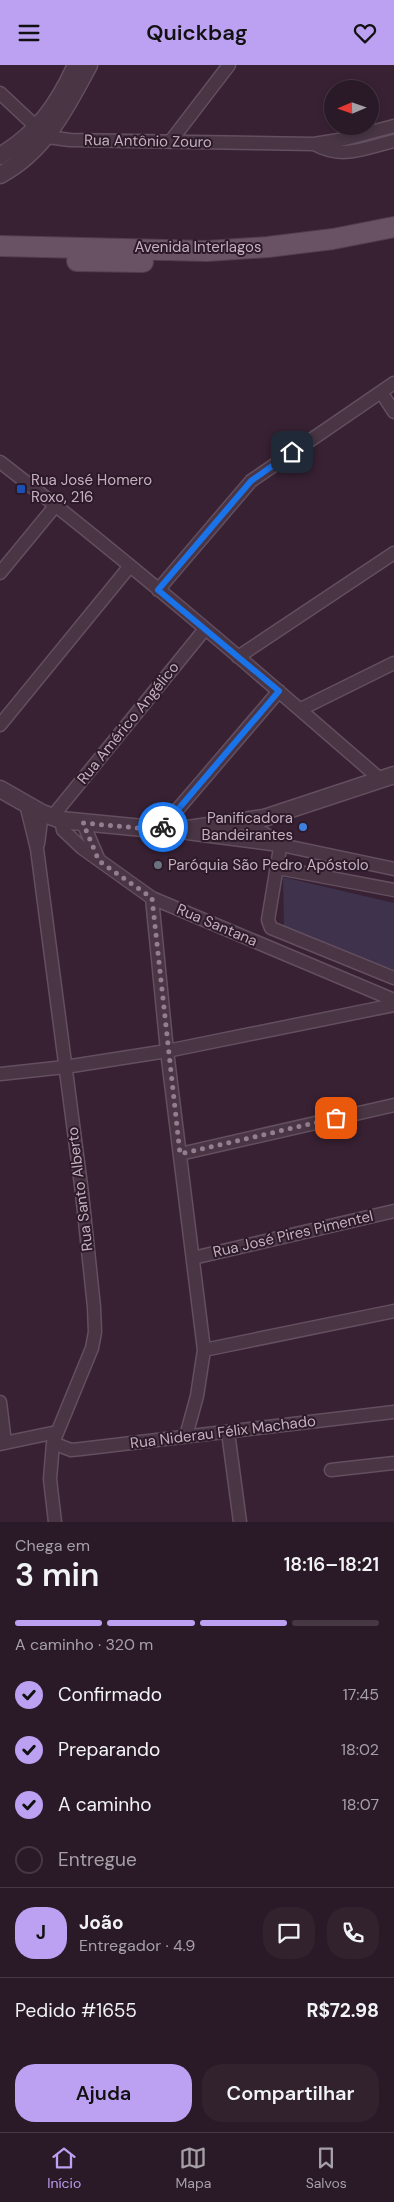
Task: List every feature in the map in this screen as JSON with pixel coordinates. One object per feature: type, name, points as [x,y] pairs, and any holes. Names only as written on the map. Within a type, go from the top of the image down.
[{"type":"main road","name":"Avenida Interlagos","points":[[0,245],[207,251],[268,247],[333,239],[394,227]]},
{"type":"main road","name":"Avenida Interlagos","points":[[0,259],[220,263],[320,254],[394,241]]},
{"type":"street","points":[[0,175],[24,159],[42,133],[76,65]]},
{"type":"street","points":[[0,156],[42,133],[67,109],[89,65]]},
{"type":"street","points":[[170,142],[229,65]]},
{"type":"street","points":[[0,93],[42,133]]},
{"type":"street","name":"Rua Antônio Zouro","points":[[42,133],[70,140],[314,144],[345,139],[394,126]]},
{"type":"street","name":"Rua Antônio Zouro","points":[[314,144],[330,152],[343,153],[394,141]]},
{"type":"street","points":[[158,590],[251,481],[394,383]]},
{"type":"street","points":[[381,392],[394,412]]},
{"type":"street","points":[[0,461],[130,566],[300,709],[387,777]]},
{"type":"street","points":[[0,573],[56,505]]},
{"type":"street","points":[[238,657],[394,553]]},
{"type":"street","points":[[0,725],[130,566]]},
{"type":"street","name":"Rua Américo Angélico","points":[[52,817],[205,629]]},
{"type":"street","points":[[300,709],[394,663]]},
{"type":"street","points":[[167,830],[279,691]]},
{"type":"street","points":[[167,830],[243,822],[282,812],[387,777]]},
{"type":"street","points":[[0,789],[52,817],[83,823],[167,830],[283,845],[394,869]]},
{"type":"street","name":"Rua Santo Alberto","points":[[26,804],[37,849],[82,1193],[95,1332],[92,1348],[55,1437],[50,1479],[55,1522]]},
{"type":"street","name":"Rua Santo Alberto","points":[[37,849],[52,817]]},
{"type":"street","name":"Rua Santana","points":[[52,817],[82,848],[152,898],[394,1000]]},
{"type":"street","points":[[243,822],[283,845]]},
{"type":"street","points":[[83,823],[99,861]]},
{"type":"street","points":[[283,845],[268,920],[271,929],[394,978]]},
{"type":"street","points":[[278,868],[394,890]]},
{"type":"street","points":[[152,898],[167,1051],[204,1350],[198,1389],[186,1437]]},
{"type":"street","points":[[0,1074],[65,1067],[167,1051],[394,1005]]},
{"type":"street","points":[[180,1154],[394,1105]]},
{"type":"street","name":"Rua José Pires Pimentel","points":[[193,1258],[394,1211]]},
{"type":"street","points":[[204,1350],[394,1311]]},
{"type":"street","points":[[0,1402],[2,1444],[55,1437]]},
{"type":"street","name":"Rua Niderau Félix Machado","points":[[55,1437],[71,1450],[394,1412]]},
{"type":"street","points":[[228,1432],[240,1522]]},
{"type":"street","points":[[331,1470],[394,1463]]},
{"type":"shaded area","points":[[283,877],[394,903],[394,970],[284,928]]},
{"type":"way so far","points":[[163,827],[160,830],[83,823],[99,861],[152,898],[167,1051],[180,1154],[336,1118]]},
{"type":"place","name":"Rua José Homero Roxo, 216","points":[[21,489]]},
{"type":"place","name":"Panificadora Bandeirantes","points":[[303,827]]},
{"type":"place","name":"Paróquia São Pedro Apóstolo","points":[[158,865]]},
{"type":"route","points":[[163,827],[279,691],[158,590],[251,481],[292,452]]}]
